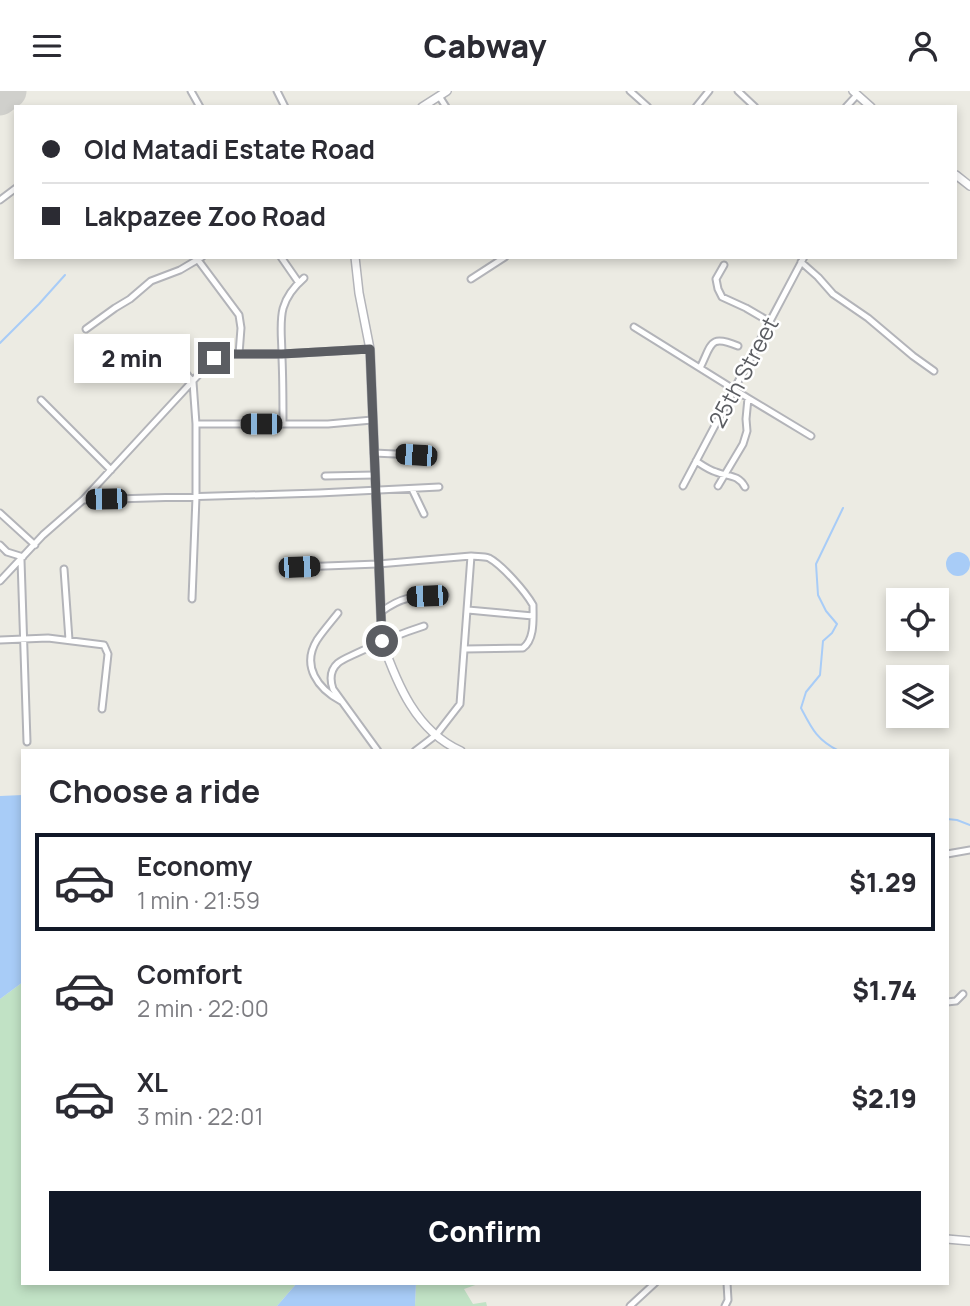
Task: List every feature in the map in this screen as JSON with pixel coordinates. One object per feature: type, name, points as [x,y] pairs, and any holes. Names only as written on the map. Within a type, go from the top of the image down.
[{"type":"street","points":[[630,91],[646,105]]},
{"type":"street","points":[[698,105],[709,91]]},
{"type":"street","points":[[738,91],[753,105]]},
{"type":"street","points":[[425,105],[442,93]]},
{"type":"street","points":[[855,93],[869,105]]},
{"type":"street","points":[[86,329],[151,281],[180,270],[198,259]]},
{"type":"street","points":[[201,259],[239,315],[239,354]]},
{"type":"street","points":[[283,259],[302,281],[290,293],[281,314],[283,424]]},
{"type":"street","points":[[355,259],[370,349],[382,641],[404,694],[422,721],[452,749]]},
{"type":"street","points":[[471,279],[502,259]]},
{"type":"street","points":[[802,260],[833,294],[868,317],[934,371]]},
{"type":"street","name":"25th Street","points":[[682,486],[802,260]]},
{"type":"street","points":[[724,265],[716,279],[722,297],[770,322]]},
{"type":"street","points":[[634,327],[811,436]]},
{"type":"street","points":[[700,368],[714,342],[719,339],[738,346]]},
{"type":"street","points":[[164,347],[193,382],[196,497],[192,599]]},
{"type":"street","points":[[0,581],[43,535],[83,500],[214,358],[219,355],[370,349]]},
{"type":"street","points":[[718,486],[743,444],[747,431],[747,398]]},
{"type":"street","points":[[41,400],[111,470]]},
{"type":"street","points":[[196,424],[328,424],[372,420]]},
{"type":"street","points":[[374,453],[416,455]]},
{"type":"street","points":[[696,461],[717,473],[742,480],[746,487]]},
{"type":"street","points":[[325,476],[375,475]]},
{"type":"street","points":[[83,500],[439,487]]},
{"type":"street","points":[[412,489],[424,514]]},
{"type":"street","points":[[0,513],[35,544]]},
{"type":"street","points":[[0,545],[7,552],[22,559]]},
{"type":"street","points":[[418,749],[436,735],[460,704],[471,557]]},
{"type":"street","points":[[299,567],[488,558],[516,581],[533,605],[530,641],[523,648],[465,649]]},
{"type":"street","points":[[22,559],[27,742]]},
{"type":"street","points":[[64,569],[69,640]]},
{"type":"street","points":[[381,612],[408,597],[445,595]]},
{"type":"street","points":[[468,610],[533,616]]},
{"type":"street","points":[[338,613],[317,640],[311,662],[320,687],[342,701]]},
{"type":"street","points":[[377,749],[333,689],[332,671],[338,663],[382,641],[424,626]]},
{"type":"street","points":[[0,640],[69,640],[104,645],[108,661],[102,709]]},
{"type":"street","points":[[949,854],[970,850]]},
{"type":"street","points":[[949,1002],[956,1001],[963,993]]},
{"type":"street","points":[[949,1239],[970,1241]]},
{"type":"street","points":[[630,1306],[653,1285]]},
{"type":"street","points":[[725,1306],[728,1300],[727,1285]]},
{"type":"green space","points":[[21,983],[21,1285],[295,1285],[277,1306],[0,1306],[0,999]]},
{"type":"green space","points":[[416,1285],[475,1285],[464,1289],[473,1304],[486,1302],[487,1306],[415,1306]]},
{"type":"water","points":[[953,552],[963,552],[970,559],[970,569],[963,576],[953,576],[946,569],[946,559]]},
{"type":"water","points":[[21,795],[21,983],[0,999],[0,796]]},
{"type":"water","points":[[295,1285],[416,1285],[415,1306],[277,1306]]},
{"type":"waterway","points":[[0,343],[65,275]]},
{"type":"waterway","points":[[836,749],[816,733],[801,708],[806,692],[820,675],[823,641],[837,624],[818,595],[816,564],[843,508]]},
{"type":"waterway","points":[[949,819],[970,825]]},
{"type":"runway","points":[[0,98],[9,91]]},
{"type":"route","points":[[214,358],[225,354],[370,349],[382,641]]}]
